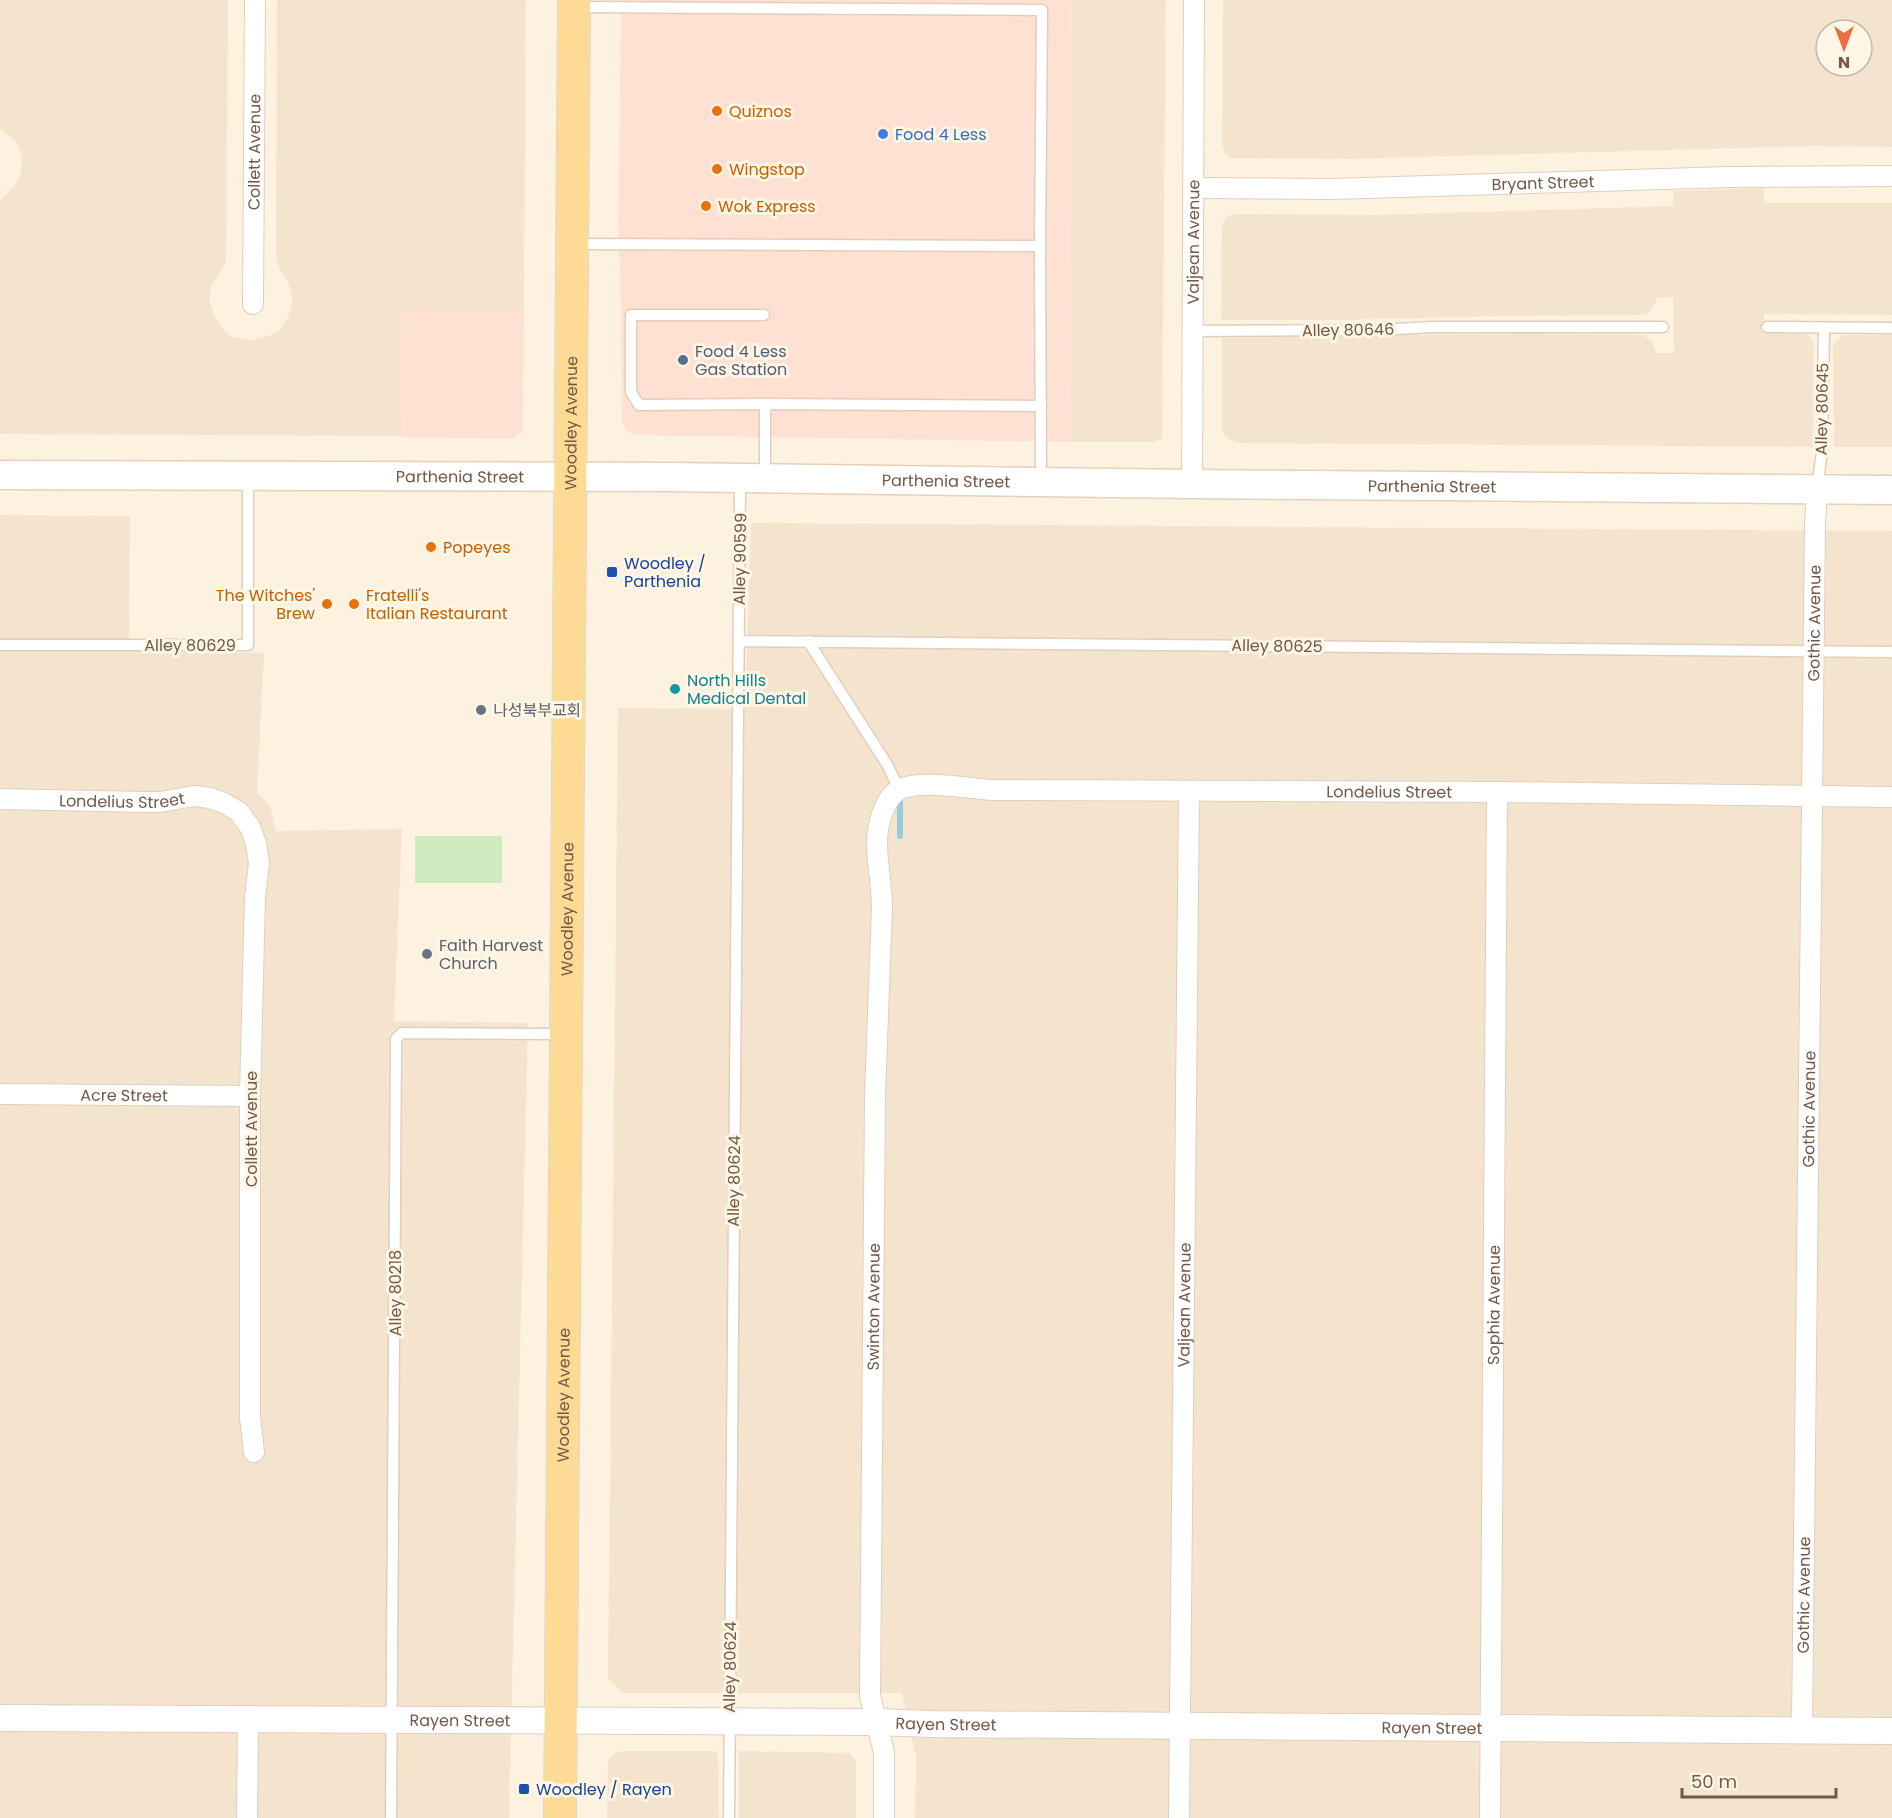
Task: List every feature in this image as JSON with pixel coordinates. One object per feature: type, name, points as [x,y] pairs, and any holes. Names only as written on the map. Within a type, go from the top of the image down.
[{"type":"main road","name":"Woodley Avenue","points":[[560,1818],[574,3]]},
{"type":"main road","name":"Parthenia Street","points":[[0,475],[753,478],[1892,490]]},
{"type":"street","name":"Collett Avenue","points":[[253,304],[255,0]]},
{"type":"street","name":"Valjean Avenue","points":[[1192,484],[1194,0]]},
{"type":"street","name":"Bryant Street","points":[[1193,188],[1331,189],[1758,177],[1892,176]]},
{"type":"street","name":"Gothic Avenue","points":[[1802,1729],[1817,489]]},
{"type":"street","name":"Londelius Street","points":[[895,793],[910,786],[925,785],[993,790],[1497,792],[1892,797]]},
{"type":"street","name":"Valjean Avenue","points":[[1179,1818],[1188,791]]},
{"type":"street","name":"Sophia Avenue","points":[[1490,1818],[1497,792]]},
{"type":"street","name":"Swinton Avenue","points":[[884,1818],[884,1752],[870,1696],[875,1095],[882,907],[877,840],[878,825],[895,793]]},
{"type":"street","name":"Londelius Street","points":[[0,799],[160,802],[194,796],[210,798],[239,812]]},
{"type":"street","name":"Collett Avenue","points":[[239,812],[253,835],[259,863],[255,897],[250,1096],[250,1417],[254,1452]]},
{"type":"street","name":"Acre Street","points":[[0,1094],[250,1096]]},
{"type":"street","name":"Rayen Street","points":[[0,1718],[876,1722],[1892,1731]]},
{"type":"street","points":[[247,1818],[248,1719]]},
{"type":"lane","points":[[574,3],[1042,10],[1041,481]]},
{"type":"lane","points":[[572,244],[1040,246]]},
{"type":"lane","points":[[764,315],[631,315],[631,392],[639,405],[1041,406]]},
{"type":"lane","name":"Alley 80646","points":[[1192,331],[1378,330],[1433,327],[1662,327]]},
{"type":"lane","points":[[1767,327],[1892,328]]},
{"type":"lane","name":"Alley 80645","points":[[1817,489],[1822,451],[1824,328]]},
{"type":"lane","name":"Alley 90599","points":[[739,641],[753,478],[765,404]]},
{"type":"lane","name":"Alley 80629","points":[[0,645],[248,645],[248,477]]},
{"type":"lane","name":"Alley 80625","points":[[739,641],[1892,652]]},
{"type":"lane","name":"Alley 80624","points":[[729,1818],[739,641]]},
{"type":"lane","points":[[808,641],[888,766],[895,793]]},
{"type":"lane","name":"Alley 80218","points":[[391,1818],[396,1040],[402,1033],[565,1034]]},
{"type":"shaded area","points":[[0,0],[228,0],[226,256],[225,263],[211,287],[209,298],[214,316],[223,330],[233,337],[251,340],[269,336],[279,330],[291,309],[292,297],[289,284],[278,265],[276,255],[277,0],[526,0],[524,309],[402,309],[401,436],[0,434],[0,201],[15,186],[22,165],[21,153],[15,140],[0,128]]},
{"type":"shaded area","points":[[621,0],[1072,0],[1070,442],[634,435],[628,432],[622,419],[620,258],[618,257]]},
{"type":"shaded area","points":[[1072,0],[1166,0],[1162,434],[1161,439],[1155,442],[1070,442]]},
{"type":"shaded area","points":[[1223,0],[1892,0],[1892,147],[1814,146],[1348,159],[1233,158],[1226,155],[1222,145]]},
{"type":"shaded area","points":[[1764,188],[1764,203],[1892,203],[1892,315],[1764,314],[1764,333],[1808,334],[1814,342],[1813,447],[1239,443],[1225,436],[1222,429],[1222,338],[1527,333],[1643,335],[1652,342],[1656,353],[1674,353],[1673,297],[1657,298],[1648,313],[1639,315],[1221,320],[1222,225],[1226,217],[1234,214],[1377,215],[1673,206],[1674,191]]},
{"type":"shaded area","points":[[402,308],[524,309],[523,429],[514,439],[401,436]]},
{"type":"shaded area","points":[[1843,335],[1892,335],[1892,447],[1834,447],[1833,344]]},
{"type":"shaded area","points":[[0,515],[130,516],[129,651],[264,653],[257,792],[270,807],[276,831],[402,829],[394,1021],[528,1023],[509,1818],[0,1818]]},
{"type":"shaded area","points":[[751,523],[1892,531],[1892,1818],[915,1818],[916,1757],[902,1693],[623,1693],[608,1679],[618,708],[745,709]]},
{"type":"shaded area","points":[[622,1751],[716,1751],[718,1754],[719,1818],[607,1818],[608,1762],[613,1754]]},
{"type":"shaded area","points":[[739,1751],[850,1753],[856,1762],[856,1818],[739,1818]]},
{"type":"green space","points":[[415,836],[502,836],[502,883],[415,883]]},
{"type":"waterway","points":[[900,795],[900,836]]},
{"type":"place","name":"Quiznos","points":[[717,111]]},
{"type":"place","name":"Food 4 Less","points":[[883,134]]},
{"type":"place","name":"Wingstop","points":[[717,169]]},
{"type":"place","name":"Wok Express","points":[[706,206]]},
{"type":"place","name":"Food 4 Less Gas Station","points":[[683,360]]},
{"type":"place","name":"Popeyes","points":[[431,547]]},
{"type":"place","name":"Woodley / Parthenia","points":[[612,572]]},
{"type":"place","name":"The Witches' Brew","points":[[327,604]]},
{"type":"place","name":"Fratelli's Italian Restaurant","points":[[354,604]]},
{"type":"place","name":"North Hills Medical Dental","points":[[675,689]]},
{"type":"place","name":"나성북부교회","points":[[481,710]]},
{"type":"place","name":"Faith Harvest Church","points":[[427,954]]},
{"type":"place","name":"Woodley / Rayen","points":[[524,1789]]}]
